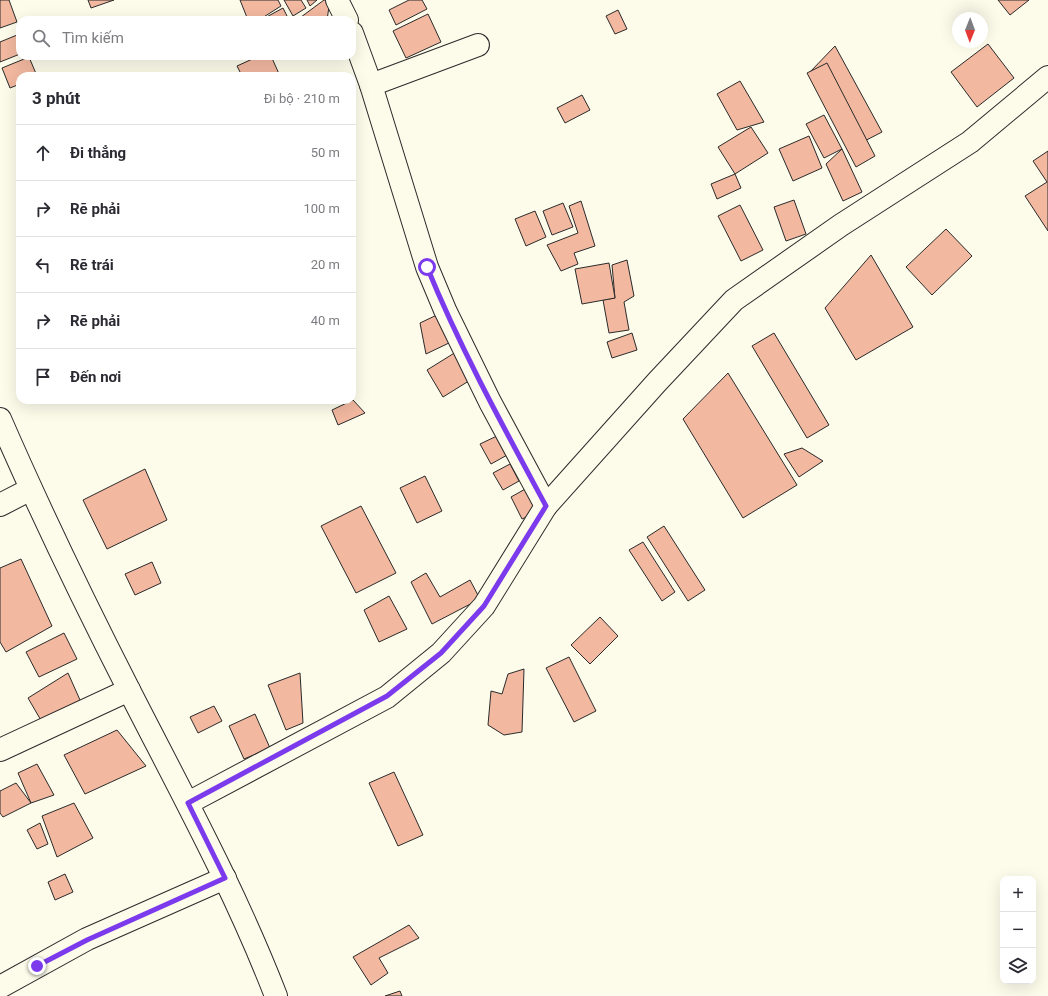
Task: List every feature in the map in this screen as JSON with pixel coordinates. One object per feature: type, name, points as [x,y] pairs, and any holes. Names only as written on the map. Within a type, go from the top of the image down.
[{"type":"street","points":[[337,0],[345,16]]},
{"type":"street","points":[[356,43],[371,84],[427,267],[442,303],[490,402],[546,506]]},
{"type":"street","points":[[371,84],[478,44]]},
{"type":"street","points":[[188,803],[387,696],[441,653],[484,606],[546,506],[657,382],[734,300],[842,225],[970,142],[1048,77]]},
{"type":"street","points":[[0,418],[31,489],[129,690],[225,878],[276,996]]},
{"type":"street","points":[[0,505],[31,489]]},
{"type":"street","points":[[0,750],[129,690]]},
{"type":"street","points":[[0,987],[87,940],[225,878]]},
{"type":"building","points":[[0,0],[9,0],[16,22],[0,28]]},
{"type":"building","points":[[88,0],[114,0],[91,8]]},
{"type":"building","points":[[240,0],[278,0],[281,6],[265,16],[246,16]]},
{"type":"building","points":[[284,0],[301,0],[306,8],[293,16]]},
{"type":"building","points":[[307,0],[317,0],[310,6]]},
{"type":"building","points":[[324,0],[330,0],[328,16],[302,16]]},
{"type":"building","points":[[409,0],[422,0],[427,9],[396,25],[389,10]]},
{"type":"building","points":[[998,0],[1029,0],[1010,15]]},
{"type":"building","points":[[283,8],[287,16],[268,16]]},
{"type":"building","points":[[618,10],[627,29],[615,34],[606,16]]},
{"type":"building","points":[[428,14],[441,42],[406,58],[393,31]]},
{"type":"building","points":[[16,35],[16,56],[0,62],[0,42]]},
{"type":"building","points":[[988,44],[1014,78],[977,107],[951,72],[983,48],[988,48]]},
{"type":"building","points":[[835,46],[882,132],[851,148],[809,73]]},
{"type":"building","points":[[22,60],[30,60],[35,72],[16,72],[16,86],[10,88],[2,68]]},
{"type":"building","points":[[250,60],[273,60],[278,72],[240,72],[237,66]]},
{"type":"building","points":[[827,63],[875,156],[856,167],[807,73]]},
{"type":"building","points":[[740,81],[764,122],[737,130],[717,94]]},
{"type":"building","points":[[582,95],[590,110],[565,123],[557,108]]},
{"type":"building","points":[[824,115],[842,149],[824,158],[806,124]]},
{"type":"building","points":[[751,127],[768,153],[735,174],[718,147]]},
{"type":"building","points":[[809,136],[822,168],[793,181],[779,149]]},
{"type":"building","points":[[842,149],[862,192],[843,201],[826,164]]},
{"type":"building","points":[[1048,151],[1048,231],[1025,196],[1047,182],[1033,161]]},
{"type":"building","points":[[735,174],[741,188],[717,199],[711,184]]},
{"type":"building","points":[[794,200],[806,234],[786,241],[774,207]]},
{"type":"building","points":[[581,201],[595,246],[574,253],[578,264],[561,271],[547,245],[578,233],[569,206]]},
{"type":"building","points":[[563,203],[573,227],[552,235],[543,211]]},
{"type":"building","points":[[740,205],[763,250],[741,261],[718,216]]},
{"type":"building","points":[[535,211],[546,237],[526,246],[515,219]]},
{"type":"building","points":[[946,229],[972,256],[932,295],[906,267]]},
{"type":"building","points":[[871,255],[913,327],[856,360],[825,308]]},
{"type":"building","points":[[627,260],[634,296],[624,302],[629,330],[609,333],[603,300],[615,298],[612,265]]},
{"type":"building","points":[[609,263],[615,298],[582,304],[575,269]]},
{"type":"building","points":[[441,313],[451,342],[426,354],[420,323]]},
{"type":"building","points":[[632,333],[637,350],[612,358],[607,342]]},
{"type":"building","points":[[774,333],[829,425],[807,438],[752,346]]},
{"type":"building","points":[[456,352],[472,379],[443,397],[427,370]]},
{"type":"building","points":[[728,373],[797,485],[743,518],[683,419]]},
{"type":"building","points":[[356,403],[365,413],[338,425],[332,410],[345,404]]},
{"type":"building","points":[[499,435],[509,454],[491,464],[480,444]]},
{"type":"building","points":[[802,448],[823,461],[799,477],[784,454]]},
{"type":"building","points":[[510,464],[519,481],[503,490],[493,473]]},
{"type":"building","points":[[145,469],[167,520],[107,549],[83,500]]},
{"type":"building","points":[[425,476],[442,511],[417,523],[400,488]]},
{"type":"building","points":[[527,488],[539,511],[522,519],[511,497]]},
{"type":"building","points":[[361,506],[396,573],[356,593],[321,526]]},
{"type":"building","points":[[664,526],[705,590],[688,601],[647,537]]},
{"type":"building","points":[[643,542],[675,592],[662,601],[629,550]]},
{"type":"building","points":[[21,559],[52,626],[6,652],[0,642],[0,568]]},
{"type":"building","points":[[152,562],[161,583],[135,595],[125,574]]},
{"type":"building","points":[[426,573],[440,597],[470,580],[480,599],[432,624],[411,582]]},
{"type":"building","points":[[389,596],[407,629],[379,642],[364,610]]},
{"type":"building","points":[[600,617],[618,636],[590,664],[571,645]]},
{"type":"building","points":[[64,633],[77,659],[39,677],[26,652]]},
{"type":"building","points":[[569,657],[596,711],[574,722],[546,668]]},
{"type":"building","points":[[524,669],[522,732],[504,735],[488,725],[491,691],[502,694],[508,674]]},
{"type":"building","points":[[68,673],[84,709],[46,729],[28,698]]},
{"type":"building","points":[[300,673],[303,723],[286,730],[268,685]]},
{"type":"building","points":[[214,706],[222,721],[198,733],[190,717]]},
{"type":"building","points":[[255,714],[270,748],[244,759],[229,726]]},
{"type":"building","points":[[117,730],[146,766],[85,794],[64,755]]},
{"type":"building","points":[[37,764],[54,795],[31,803],[18,773]]},
{"type":"building","points":[[394,772],[423,835],[398,846],[369,783]]},
{"type":"building","points":[[16,783],[31,803],[3,817],[0,813],[0,791]]},
{"type":"building","points":[[74,803],[93,838],[57,857],[42,816]]},
{"type":"building","points":[[40,823],[48,844],[37,849],[27,830]]},
{"type":"building","points":[[65,874],[73,892],[55,900],[48,882]]},
{"type":"building","points":[[409,925],[419,938],[379,958],[388,973],[371,985],[353,957]]},
{"type":"building","points":[[400,991],[402,996],[385,996]]},
{"type":"route","points":[[37,966],[87,940],[225,878],[188,803],[387,696],[441,653],[484,606],[546,506],[490,402],[445,310],[427,267]]}]
